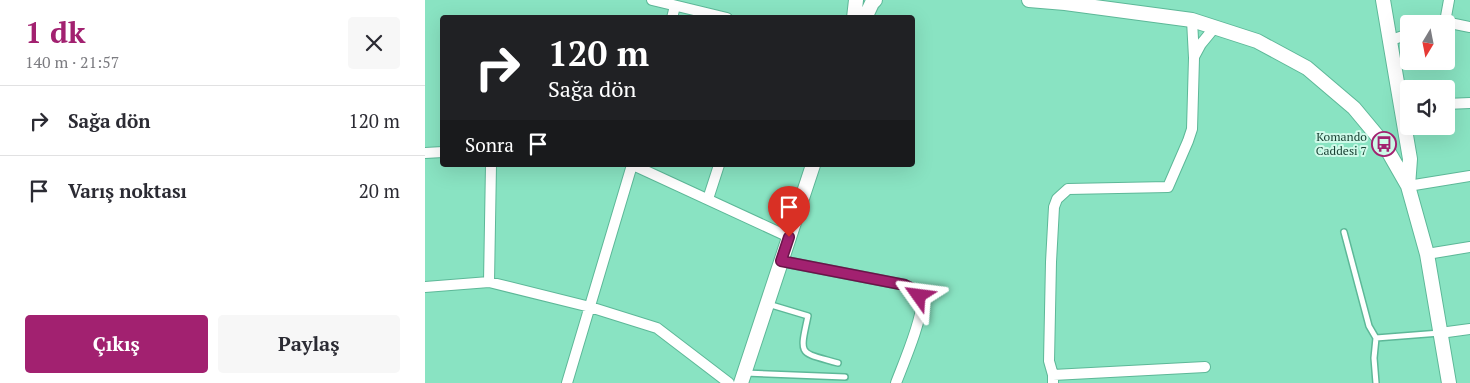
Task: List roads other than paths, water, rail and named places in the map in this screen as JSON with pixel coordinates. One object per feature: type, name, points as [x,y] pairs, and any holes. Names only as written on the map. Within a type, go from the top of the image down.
[{"type":"street","points":[[652,0],[714,15]]},
{"type":"street","points":[[854,15],[856,0]]},
{"type":"street","points":[[866,15],[875,0]]},
{"type":"street","points":[[1029,0],[1059,1],[1192,20],[1215,27],[1257,41],[1307,68],[1354,108],[1384,144],[1408,186],[1427,254],[1449,383]]},
{"type":"street","points":[[1383,0],[1400,82]]},
{"type":"street","points":[[1445,15],[1449,0]]},
{"type":"street","points":[[673,15],[675,6]]},
{"type":"street","points":[[1192,20],[1194,58],[1192,129],[1167,187],[1068,189],[1057,199],[1054,207],[1049,361],[1053,379],[1205,368]]},
{"type":"street","points":[[1455,25],[1470,27]]},
{"type":"street","points":[[1194,58],[1201,44],[1215,27]]},
{"type":"street","points":[[1391,40],[1400,37]]},
{"type":"street","points":[[1455,104],[1470,103]]},
{"type":"street","points":[[1408,135],[1410,159],[1408,186]]},
{"type":"street","points":[[425,153],[440,152]]},
{"type":"street","points":[[489,282],[491,167]]},
{"type":"street","points":[[567,383],[632,167]]},
{"type":"street","points":[[637,167],[789,237]]},
{"type":"street","points":[[708,199],[718,167]]},
{"type":"street","points":[[743,378],[812,167]]},
{"type":"street","points":[[1408,186],[1470,176]]},
{"type":"street","points":[[1427,254],[1470,247]]},
{"type":"street","points":[[781,261],[905,285],[916,292],[921,302],[921,314],[896,383]]},
{"type":"street","points":[[425,287],[489,282],[589,307],[657,328],[729,383]]},
{"type":"street","points":[[1440,333],[1470,328]]},
{"type":"lane","points":[[1344,232],[1369,326],[1376,338],[1374,358],[1376,383]]},
{"type":"lane","points":[[767,304],[808,316],[802,344],[805,351],[812,356],[838,363]]},
{"type":"lane","points":[[1376,338],[1440,333]]},
{"type":"lane","points":[[743,378],[845,376]]},
{"type":"place","name":"Komando Caddesi 7","points":[[1384,144]]}]
